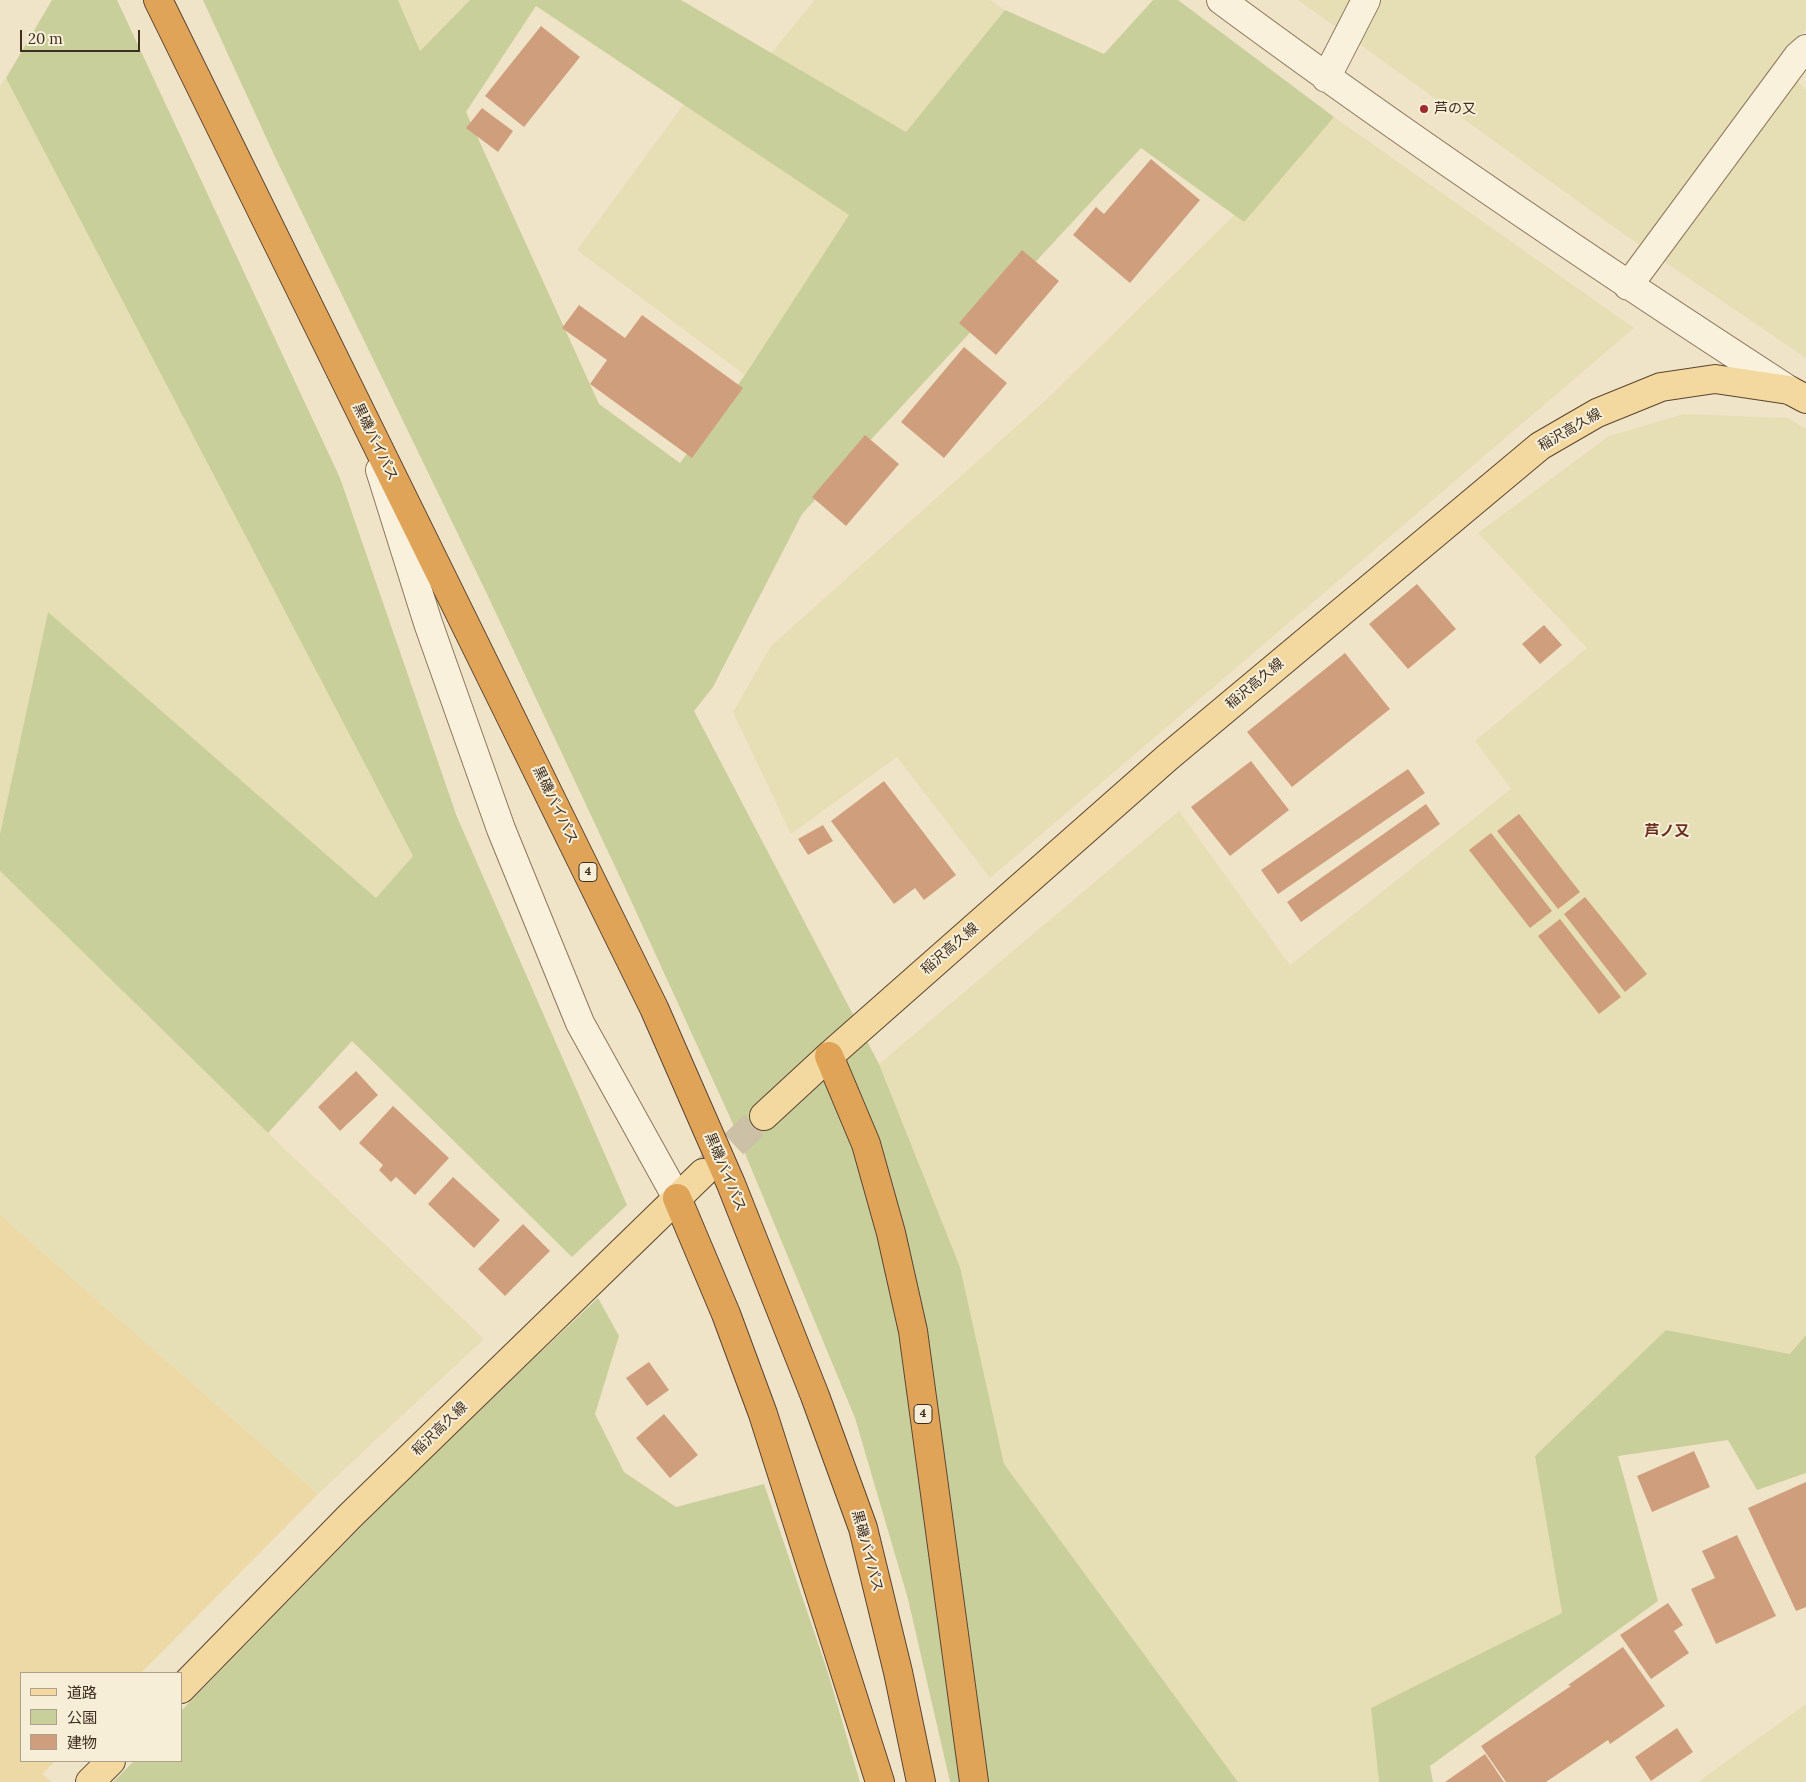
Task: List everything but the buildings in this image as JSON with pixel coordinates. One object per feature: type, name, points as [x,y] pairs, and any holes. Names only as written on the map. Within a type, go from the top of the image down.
[{"type":"highway","name":"黒磯バイパス","points":[[158,0],[654,1008],[731,1184],[815,1396],[863,1528],[898,1672],[921,1782]]},
{"type":"highway","name":"4","points":[[829,1056],[866,1144],[891,1233],[913,1331],[974,1782]]},
{"type":"highway","points":[[677,1198],[726,1314],[762,1414],[880,1782]]},
{"type":"main road","name":"稲沢高久線","points":[[764,1116],[829,1056],[1168,757],[1540,446],[1597,412],[1661,386],[1715,378],[1798,394]]},
{"type":"main road","name":"稲沢高久線","points":[[182,1688],[351,1515],[703,1173]]},
{"type":"main road","points":[[90,1782],[110,1762]]},
{"type":"street","points":[[1221,0],[1326,78],[1628,286],[1798,394]]},
{"type":"street","points":[[1326,78],[1366,0]]},
{"type":"street","points":[[1628,286],[1798,56],[1806,49]]},
{"type":"street","points":[[365,420],[428,623],[501,828],[580,1023],[677,1198]]},
{"type":"shaded area","points":[[398,0],[470,0],[420,51]]},
{"type":"shaded area","points":[[815,0],[990,0],[1005,10],[906,132],[771,53]]},
{"type":"shaded area","points":[[1298,0],[1806,0],[1806,29],[1779,62],[1806,90],[1806,358],[1625,235]]},
{"type":"shaded area","points":[[6,78],[413,856],[376,898],[48,613],[0,834],[0,86]]},
{"type":"shaded area","points":[[684,104],[850,215],[745,375],[577,250]]},
{"type":"shaded area","points":[[1334,117],[1634,328],[990,878],[897,757],[791,834],[733,712],[771,646],[1047,399]]},
{"type":"shaded area","points":[[1684,414],[1788,418],[1806,429],[1806,1335],[1791,1354],[1666,1330],[1535,1456],[1562,1613],[1371,1708],[1379,1782],[1238,1782],[1004,1464],[960,1267],[879,1064],[1179,811],[1290,965],[1511,789],[1475,741],[1587,648],[1478,533],[1609,436]]},
{"type":"shaded area","points":[[0,871],[268,1133],[484,1339],[318,1494],[0,1215]]},
{"type":"shaded area","points":[[1806,1704],[1806,1782],[1698,1782]]},
{"type":"green space","points":[[52,0],[117,0],[340,478],[457,817],[627,1205],[572,1257],[352,1041],[268,1133],[0,871],[0,834],[48,612],[376,898],[413,856],[6,78]]},
{"type":"green space","points":[[203,0],[398,0],[420,51],[470,0],[681,0],[906,132],[1005,10],[1104,54],[1153,0],[1178,0],[1334,117],[1244,222],[1141,148],[802,514],[713,687],[694,711],[879,1064],[960,1267],[1004,1464],[1238,1782],[950,1782],[908,1599],[855,1418],[729,1115],[627,892],[486,592],[276,159]],"holes":[[[536,6],[849,215],[745,375],[680,463],[599,404],[466,112]]]},
{"type":"green space","points":[[598,1298],[619,1336],[595,1414],[624,1472],[676,1507],[764,1484],[828,1673],[860,1782],[113,1782],[133,1762],[182,1762],[182,1710],[424,1462]]},
{"type":"green space","points":[[1666,1330],[1790,1354],[1806,1335],[1806,1473],[1757,1490],[1728,1440],[1618,1456],[1658,1601],[1430,1766],[1433,1782],[1379,1782],[1371,1708],[1562,1613],[1535,1456]]},
{"type":"sand","points":[[0,1215],[318,1494],[142,1672],[20,1672],[20,1762],[54,1762],[42,1774],[52,1782],[0,1782]]},
{"type":"tunnel","points":[[703,1173],[764,1116]]},
{"type":"place","name":"芦の又","points":[[1424,109]]},
{"type":"district","name":"芦ノ又","points":[[1667,832]]}]
